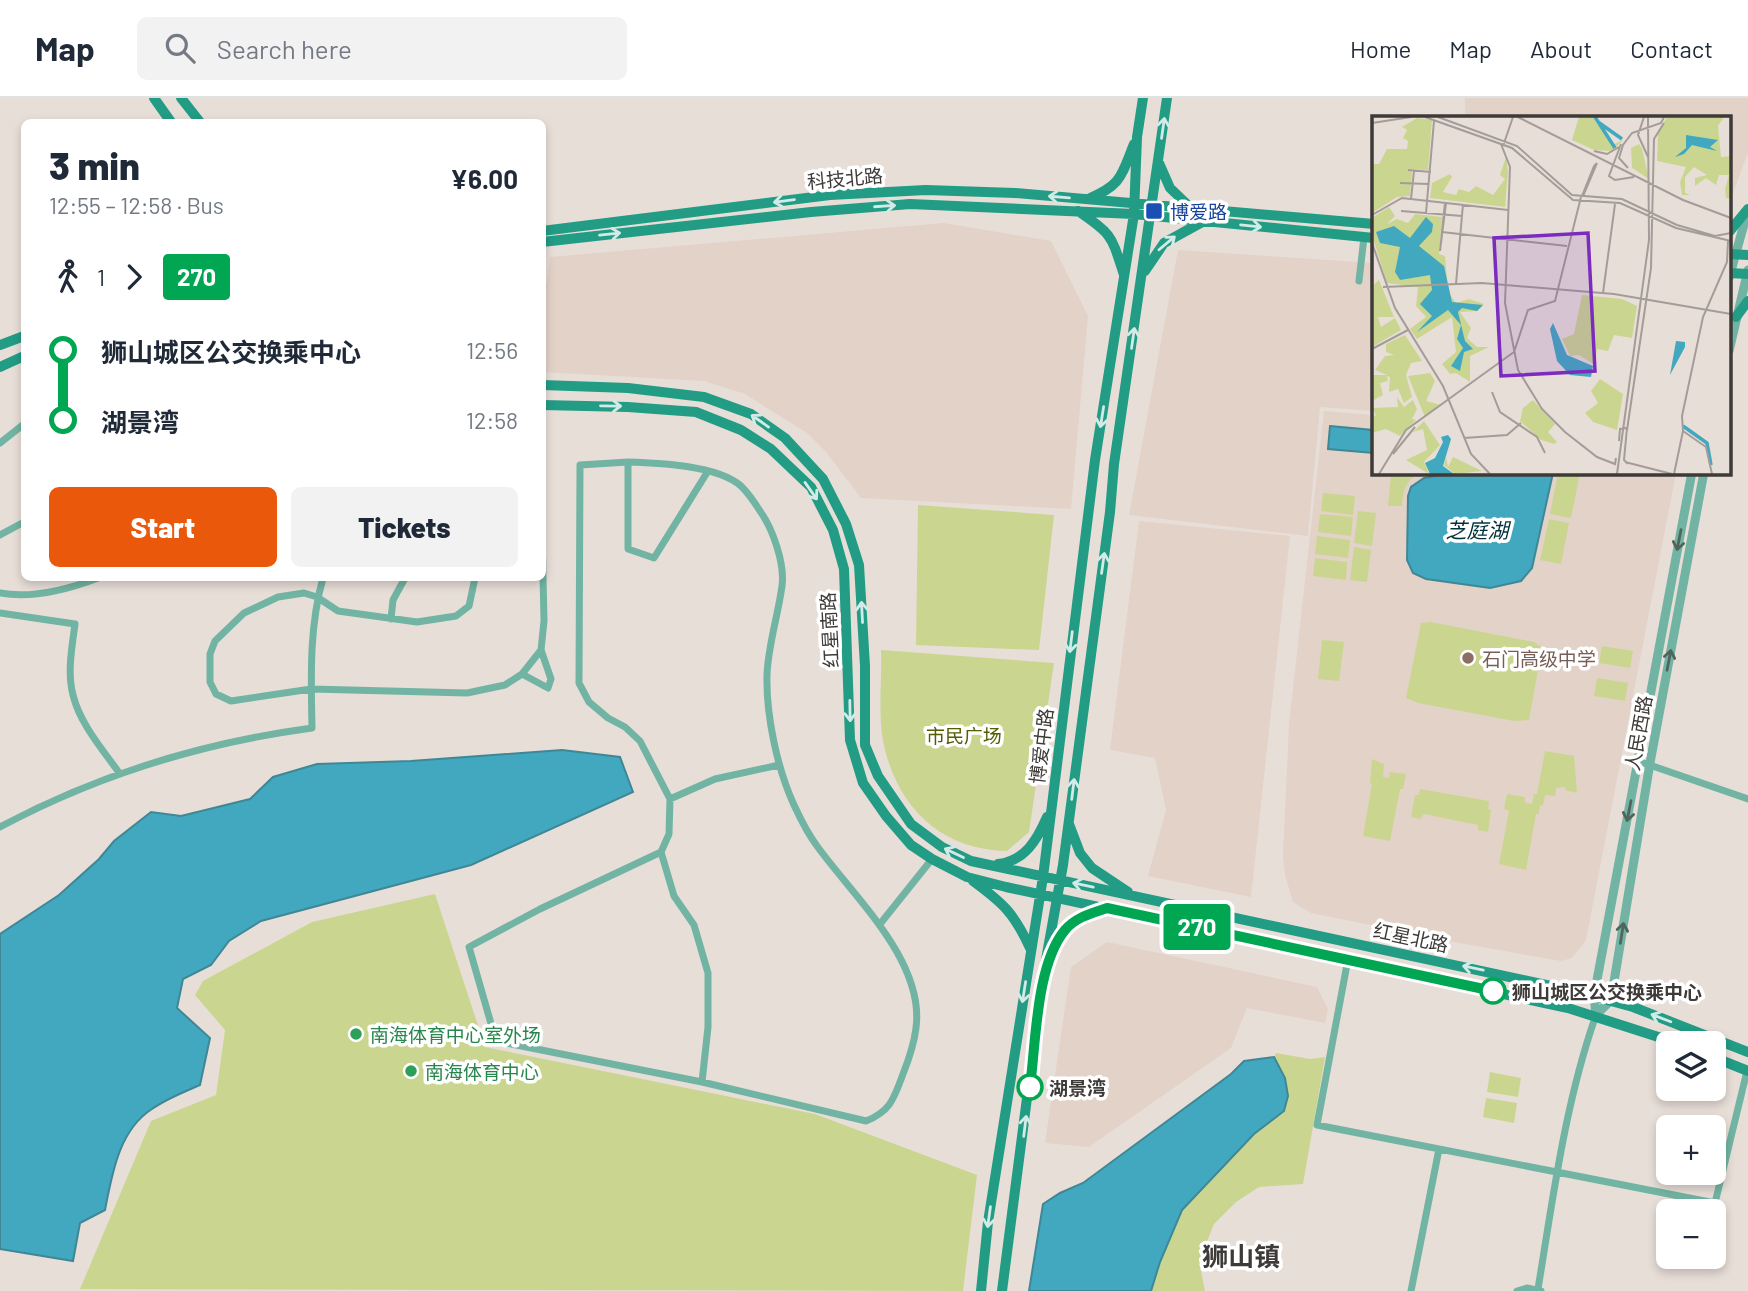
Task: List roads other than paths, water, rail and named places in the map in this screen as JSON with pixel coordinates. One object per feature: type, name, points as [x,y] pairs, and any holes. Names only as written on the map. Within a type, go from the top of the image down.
[{"type":"main road","points":[[155,98],[169,119]]},
{"type":"main road","points":[[179,98],[192,119]]},
{"type":"main road","points":[[179,98],[197,119]]},
{"type":"main road","points":[[546,242],[811,212],[911,204],[1077,211],[1135,209],[1137,137],[1143,98]]},
{"type":"main road","points":[[1151,211],[1167,98]]},
{"type":"main road","points":[[1086,200],[1105,191],[1119,180],[1137,137]]},
{"type":"main road","points":[[1158,163],[1170,188],[1193,209]]},
{"type":"main road","name":"科技北路","points":[[546,230],[830,195],[885,191],[981,191],[1086,200],[1151,211]]},
{"type":"main road","name":"博爱中路","points":[[981,1291],[988,1222],[1043,877],[1094,460],[1135,209]]},
{"type":"main road","points":[[1151,211],[1193,209],[1372,224]]},
{"type":"main road","points":[[1730,231],[1748,209]]},
{"type":"main road","points":[[1077,211],[1105,230],[1112,239],[1124,277]]},
{"type":"main road","points":[[1151,211],[1205,221],[1369,237]]},
{"type":"main road","name":"博爱中路","points":[[1002,1291],[1042,982],[1069,823],[1114,464],[1151,211]]},
{"type":"main road","points":[[1141,278],[1165,241],[1205,221]]},
{"type":"main road","points":[[1732,254],[1748,255]]},
{"type":"main road","points":[[1730,275],[1748,273]]},
{"type":"main road","points":[[1736,317],[1748,301]]},
{"type":"main road","points":[[0,345],[21,337]]},
{"type":"main road","points":[[0,367],[21,357]]},
{"type":"main road","name":"红星南路","points":[[546,385],[628,388],[704,397],[751,414],[785,438],[823,479],[846,524],[859,565],[865,666],[865,746],[878,776],[911,824],[942,847],[971,861],[1060,881]]},
{"type":"main road","name":"红星南路","points":[[546,405],[696,412],[741,430],[771,449],[811,487],[833,530],[844,569],[850,740],[863,783],[886,816],[911,845],[967,877],[1107,908]]},
{"type":"main road","points":[[990,865],[1007,863],[1027,852],[1039,835],[1051,807]]},
{"type":"main road","points":[[1069,823],[1080,853],[1092,868],[1135,896]]},
{"type":"main road","points":[[967,877],[1002,902],[1019,924],[1030,950]]},
{"type":"main road","name":"红星北路","points":[[1060,881],[1410,954],[1611,1000],[1748,1052]]},
{"type":"main road","points":[[1042,982],[1057,942],[1066,929],[1082,916],[1107,908]]},
{"type":"main road","name":"红星北路","points":[[1107,908],[1595,1015],[1656,1036]]},
{"type":"main road","points":[[1726,1062],[1748,1071]]},
{"type":"street","points":[[1732,254],[1748,209]]},
{"type":"street","points":[[1359,281],[1369,237]]},
{"type":"street","points":[[1730,346],[1748,273]]},
{"type":"street","points":[[0,443],[21,426]]},
{"type":"street","points":[[628,462],[628,549],[654,558],[708,471]]},
{"type":"street","points":[[661,852],[540,909],[469,947],[496,1041],[702,1082],[866,1121],[882,1115],[890,1103],[911,1053],[917,1025],[913,988],[898,953],[880,924],[815,844],[793,803],[779,765],[772,735],[767,676],[783,584],[776,542],[762,514],[740,485],[708,471],[669,463],[580,465],[579,683],[589,702],[640,741],[670,799],[669,834],[661,852],[674,896],[694,925],[708,973],[708,1027],[702,1082]]},
{"type":"street","points":[[1517,1291],[1527,1288],[1540,1290],[1557,1172],[1582,1058],[1595,1015],[1594,996],[1692,474]]},
{"type":"street","name":"人民西路","points":[[1611,1000],[1650,764],[1704,474]]},
{"type":"street","points":[[0,535],[21,524]]},
{"type":"street","points":[[0,593],[18,597],[87,581]]},
{"type":"street","points":[[0,827],[45,803],[120,774],[214,744],[312,728],[311,648],[317,597],[322,581]]},
{"type":"street","points":[[391,619],[393,600],[403,581]]},
{"type":"street","points":[[474,581],[469,606],[456,616],[417,622],[338,611],[317,597],[304,593],[278,597],[244,613],[215,640],[210,654],[210,681],[216,694],[231,701],[312,689],[467,692],[505,685],[522,674],[541,650]]},
{"type":"street","points":[[522,674],[548,688],[551,680],[541,650],[544,621],[543,581]]},
{"type":"street","points":[[0,613],[75,624],[70,661],[73,695],[87,726],[120,774]]},
{"type":"street","points":[[1638,761],[1748,799]]},
{"type":"street","points":[[670,799],[715,779],[779,765]]},
{"type":"street","points":[[880,924],[932,859]]},
{"type":"street","points":[[1348,959],[1318,1125],[1715,1203],[1748,1071]]},
{"type":"street","points":[[1595,1015],[1611,1000]]},
{"type":"street","points":[[1411,1291],[1439,1149]]},
{"type":"water","points":[[1330,426],[1372,430],[1372,453],[1328,449]]},
{"type":"water","name":"芝庭湖","points":[[1445,474],[1553,474],[1532,568],[1521,581],[1490,588],[1426,579],[1413,573],[1407,560],[1408,496],[1411,487],[1424,478]]},
{"type":"water","points":[[562,750],[620,757],[633,792],[471,865],[261,921],[229,941],[211,965],[183,979],[177,1008],[210,1038],[200,1085],[157,1105],[132,1129],[119,1154],[105,1210],[80,1223],[73,1261],[0,1249],[0,934],[59,895],[99,859],[114,841],[151,812],[181,816],[250,799],[273,777],[317,764],[411,761]]},
{"type":"water","points":[[1274,1057],[1285,1078],[1288,1096],[1284,1111],[1254,1134],[1182,1210],[1151,1291],[1029,1291],[1043,1204],[1083,1183],[1231,1074],[1244,1061]]},
{"type":"place","name":"博爱路","points":[[1154,211]]},
{"type":"place","name":"石门高级中学","points":[[1468,658]]},
{"type":"place","name":"狮山城区公交换乘中心","points":[[1493,991]]},
{"type":"place","name":"南海体育中心室外场","points":[[356,1034]]},
{"type":"place","name":"南海体育中心","points":[[411,1071]]},
{"type":"place","name":"湖景湾","points":[[1030,1087]]},
{"type":"district","name":"狮山镇","points":[[1241,1255]]},
{"type":"park label","name":"市民广场","points":[[964,735]]}]
